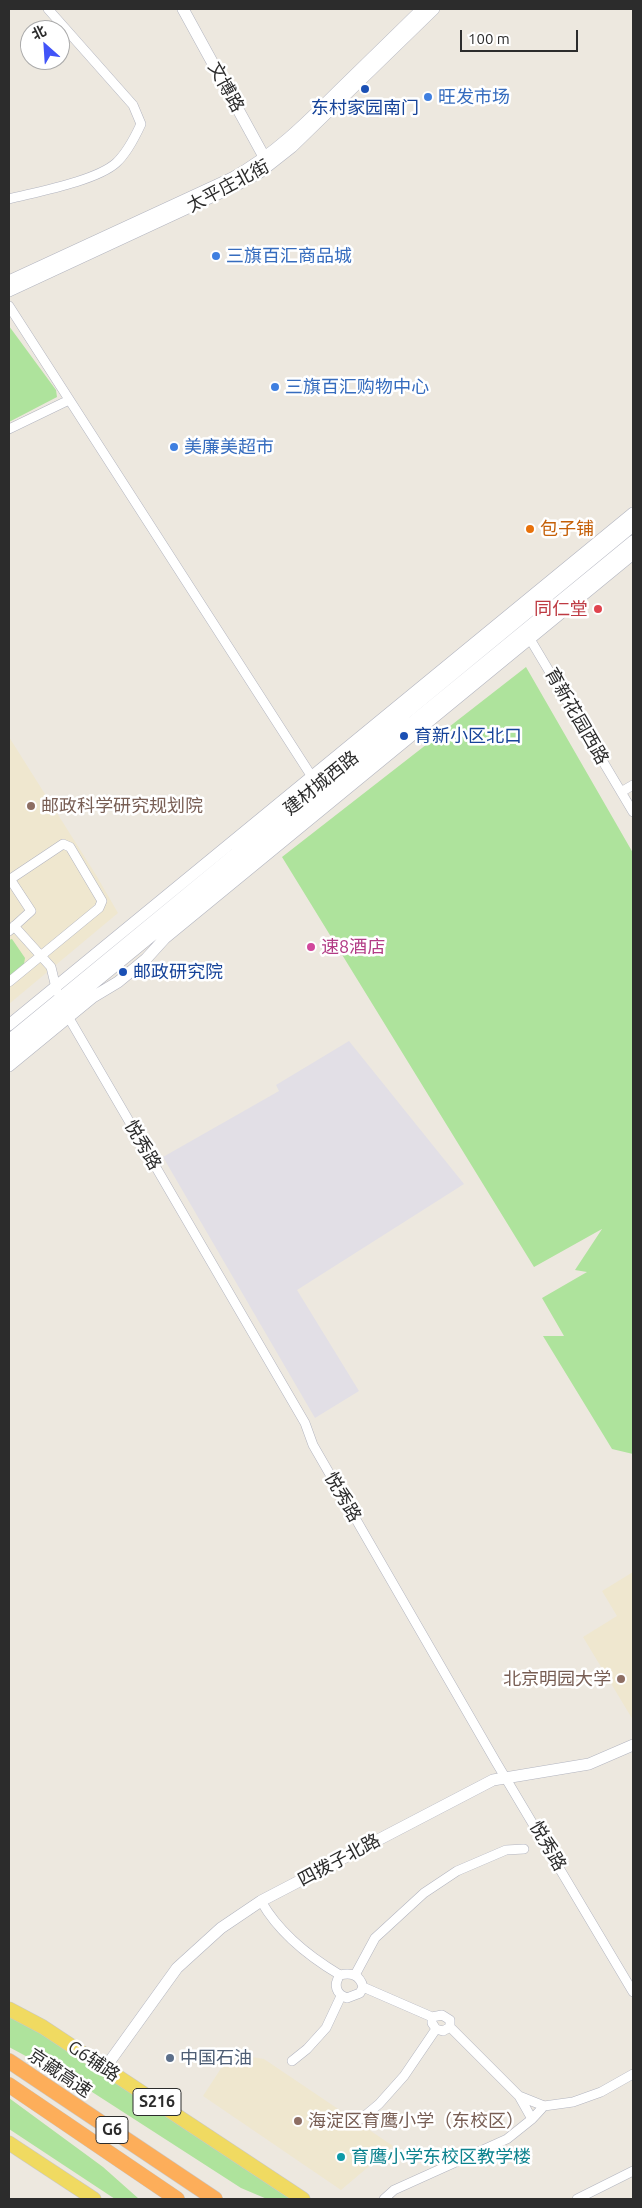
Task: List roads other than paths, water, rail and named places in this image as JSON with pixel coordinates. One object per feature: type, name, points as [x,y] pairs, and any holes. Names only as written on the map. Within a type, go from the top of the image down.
[{"type":"highway","name":"京藏高速","points":[[9,2061],[215,2199]]},
{"type":"highway","name":"G6","points":[[9,2085],[178,2199]]},
{"type":"main road","name":"文博路","points":[[183,9],[267,162]]},
{"type":"main road","name":"太平庄北街","points":[[9,281],[267,162],[422,9]]},
{"type":"main road","name":"太平庄北街","points":[[9,291],[236,186],[310,130],[434,9]]},
{"type":"main road","name":"建材城西路","points":[[9,1053],[62,1003],[633,513]]},
{"type":"main road","name":"建材城西路","points":[[524,630],[633,526]]},
{"type":"main road","name":"建材城西路","points":[[9,1025],[62,1003],[93,997],[125,977],[146,959],[165,938],[271,851],[524,630],[633,541]]},
{"type":"main road","name":"建材城西路","points":[[9,1040],[62,1003],[230,872],[317,786],[524,630],[633,554]]},
{"type":"main road","points":[[230,872],[271,851]]},
{"type":"main road","name":"建材城西路","points":[[9,1066],[62,1003]]},
{"type":"main road","name":"四拨子北路","points":[[106,2068],[177,1968],[221,1928],[261,1901],[483,1784],[505,1777],[589,1764],[633,1745]]},
{"type":"main road","name":"G6辅路","points":[[9,2009],[43,2027],[303,2199]]},
{"type":"main road","points":[[9,2143],[94,2199]]},
{"type":"street","points":[[9,199],[94,175],[116,163],[135,137],[141,124],[133,104],[48,9]]},
{"type":"street","points":[[9,306],[317,786]]},
{"type":"street","points":[[9,429],[69,400]]},
{"type":"street","name":"育新花园西路","points":[[524,630],[633,812]]},
{"type":"street","points":[[621,792],[633,785]]},
{"type":"street","points":[[9,982],[99,908],[102,901],[70,846],[63,844],[10,880],[31,911],[12,928]]},
{"type":"street","name":"悦秀路","points":[[12,928],[51,967],[62,1003],[305,1423],[312,1444],[505,1777],[633,1992]]},
{"type":"street","points":[[356,1975],[375,1938],[424,1893],[457,1871],[506,1850],[524,1849]]},
{"type":"street","points":[[261,1901],[270,1916],[286,1934],[321,1964],[340,1974],[356,1975],[362,1981],[363,1987],[360,1993],[354,1997],[347,1998],[341,1996],[336,1990],[335,1981],[340,1974]]},
{"type":"street","points":[[363,1987],[389,1996],[432,2017],[442,2015],[450,2020],[450,2027],[519,2096],[532,2119]]},
{"type":"street","points":[[292,2061],[307,2049],[326,2028],[332,2020],[341,1996]]},
{"type":"street","points":[[432,2017],[432,2022],[436,2029],[443,2031],[450,2027]]},
{"type":"street","points":[[361,2119],[379,2104],[404,2076],[436,2029]]},
{"type":"street","points":[[519,2096],[544,2106],[573,2102],[601,2092],[633,2074]]},
{"type":"street","points":[[384,2199],[394,2190],[507,2139],[532,2119],[544,2106]]},
{"type":"street","points":[[577,2199],[633,2171]]},
{"type":"place","name":"东村家园南门","points":[[365,89]]},
{"type":"place","name":"旺发市场","points":[[428,97]]},
{"type":"place","name":"三旗百汇商品城","points":[[216,256]]},
{"type":"place","name":"三旗百汇购物中心","points":[[275,387]]},
{"type":"place","name":"美廉美超市","points":[[174,447]]},
{"type":"place","name":"包子铺","points":[[530,529]]},
{"type":"place","name":"同仁堂","points":[[598,609]]},
{"type":"place","name":"育新小区北口","points":[[404,736]]},
{"type":"place","name":"邮政科学研究规划院","points":[[31,806]]},
{"type":"place","name":"速8酒店","points":[[311,947]]},
{"type":"place","name":"邮政研究院","points":[[123,972]]},
{"type":"place","name":"北京明园大学","points":[[621,1679]]},
{"type":"place","name":"中国石油","points":[[170,2058]]},
{"type":"place","name":"海淀区育鹰小学（东校区）","points":[[298,2121]]},
{"type":"place","name":"育鹰小学东校区教学楼","points":[[341,2157]]}]
